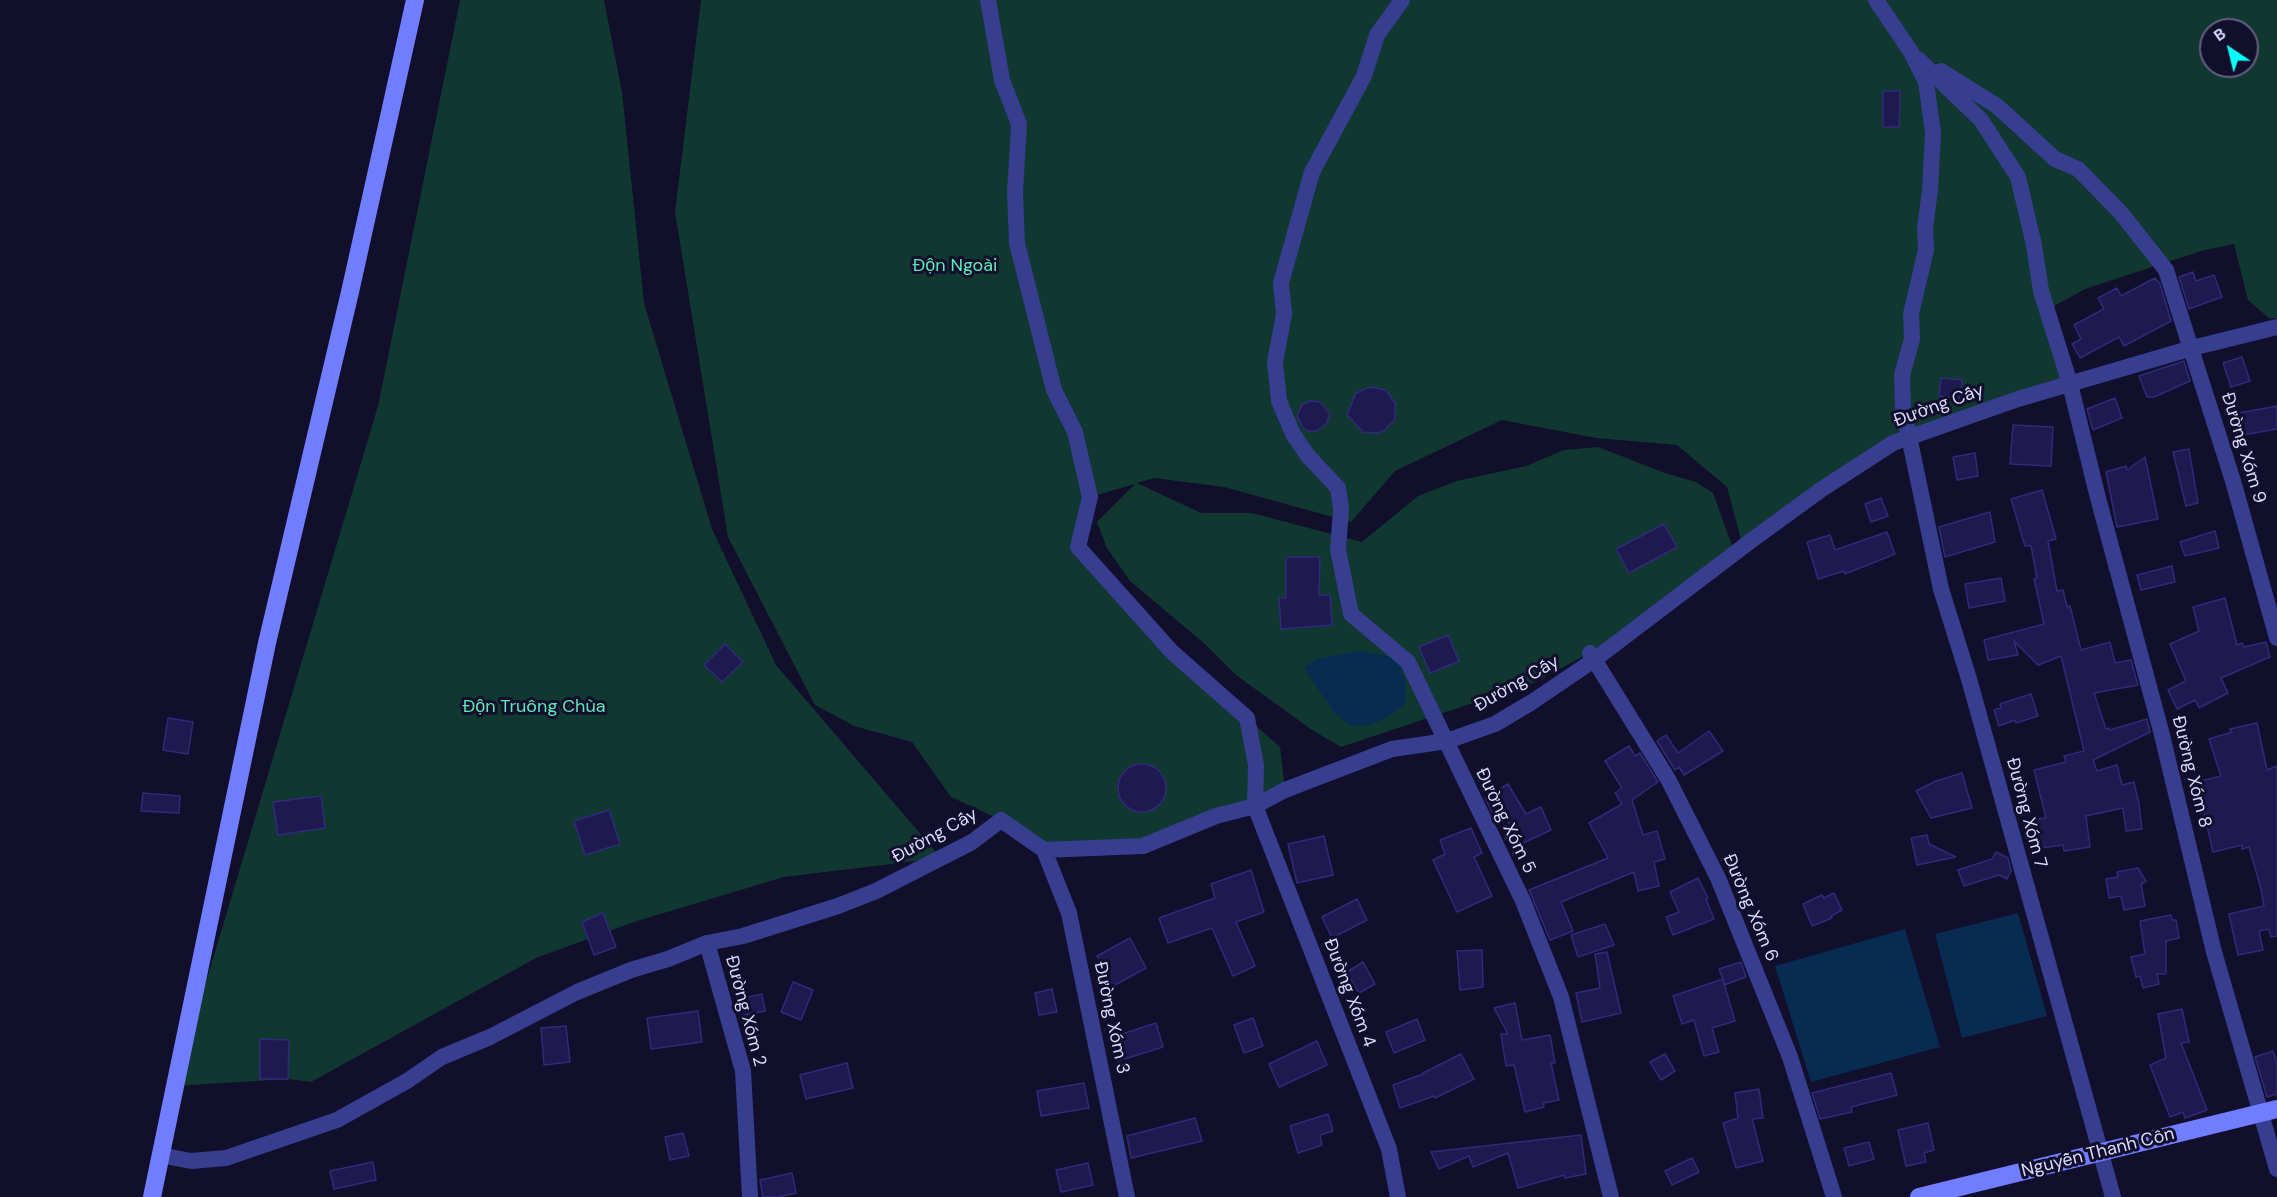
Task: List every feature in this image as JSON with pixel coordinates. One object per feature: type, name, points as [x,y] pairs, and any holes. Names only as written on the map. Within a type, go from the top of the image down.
[{"type":"street","points":[[152,1197],[267,643],[350,292],[415,0]]},
{"type":"street","points":[[988,0],[1002,80],[1019,124],[1015,193],[1017,243],[1054,390],[1075,432],[1090,497],[1078,547],[1172,652],[1247,718],[1256,765],[1255,806]]},
{"type":"street","name":"Đường Xóm 5","points":[[1402,0],[1377,34],[1364,76],[1312,172],[1281,283],[1284,314],[1275,362],[1279,401],[1293,434],[1308,456],[1338,488],[1341,509],[1338,550],[1351,615],[1408,662],[1523,902],[1561,997],[1611,1197]]},
{"type":"street","points":[[1876,0],[1911,52]]},
{"type":"street","name":"Đường Xóm 9","points":[[1911,52],[1997,106],[2055,159],[2078,169],[2121,213],[2166,270],[2233,481],[2277,638]]},
{"type":"street","name":"Đường Xóm 8","points":[[1911,52],[1981,120],[2018,177],[2034,245],[2041,291],[2070,384],[2098,498],[2161,730],[2214,952],[2269,1111],[2277,1169]]},
{"type":"street","name":"Đường Xóm 7","points":[[1911,52],[1926,82],[1934,133],[1925,228],[1926,250],[1911,314],[1912,339],[1902,375],[1903,408],[1941,589],[1969,679],[2113,1197]]},
{"type":"street","name":"Đường Cấy","points":[[707,943],[743,936],[838,906],[876,891],[972,842],[1001,820],[1044,850],[1143,846],[1216,816],[1255,806],[1285,790],[1392,749],[1447,741],[1495,724],[1532,702],[1822,489],[1893,443],[2018,399],[2192,348],[2277,327]]},
{"type":"street","name":"Đường Xóm 6","points":[[1592,656],[1668,779],[1718,878],[1790,1057],[1834,1197]]},
{"type":"street","name":"Đường Xóm 4","points":[[1255,806],[1389,1149],[1398,1197]]},
{"type":"street","name":"Đường Xóm 3","points":[[1044,850],[1069,913],[1127,1197]]},
{"type":"street","points":[[160,1155],[191,1161],[226,1158],[337,1120],[407,1081],[442,1057],[490,1036],[577,992],[707,943]]},
{"type":"street","name":"Đường Xóm 2","points":[[707,943],[743,1071],[750,1197]]},
{"type":"street","name":"Nguyễn Thanh Côn","points":[[1919,1197],[2269,1111]]},
{"type":"green space","name":"Độn Truông Chùa","points":[[460,0],[604,0],[622,92],[644,303],[712,529],[776,665],[941,858],[784,877],[637,921],[536,958],[311,1082],[288,1079],[175,1086],[378,406]]},
{"type":"green space","name":"Độn Ngoài","points":[[701,0],[2277,0],[2277,318],[2270,319],[2248,300],[2234,244],[2201,251],[2085,289],[2047,310],[2070,384],[1893,443],[1743,547],[1727,487],[1677,445],[1596,438],[1502,420],[1395,471],[1351,522],[1224,487],[1154,478],[1137,483],[1201,513],[1252,513],[1362,542],[1418,496],[1457,481],[1526,466],[1564,450],[1598,447],[1665,473],[1696,482],[1713,493],[1734,551],[1637,627],[1536,682],[1341,747],[1312,730],[1236,675],[1205,644],[1130,581],[1107,548],[1097,522],[1135,484],[1090,497],[1078,547],[1172,652],[1280,747],[1285,790],[1143,846],[1044,850],[1001,820],[951,797],[912,742],[854,726],[815,705],[728,537],[675,212]]},
{"type":"water","points":[[1359,651],[1384,655],[1398,662],[1405,680],[1406,703],[1388,717],[1367,726],[1351,726],[1335,714],[1304,668],[1316,659]]},
{"type":"water","points":[[2018,913],[2047,1016],[1962,1038],[1935,934]]},
{"type":"water","points":[[1905,929],[1940,1047],[1811,1082],[1775,966]]},
{"type":"building","points":[[1883,91],[1900,91],[1899,127],[1883,127]]},
{"type":"building","points":[[2193,272],[2196,281],[2214,275],[2222,297],[2189,309],[2179,277]]},
{"type":"building","points":[[2155,278],[2160,284],[2171,321],[2124,346],[2119,337],[2080,358],[2072,344],[2081,339],[2074,325],[2104,309],[2098,298],[2117,288],[2121,296]]},
{"type":"building","points":[[2242,357],[2250,381],[2231,387],[2223,363]]},
{"type":"building","points":[[2184,361],[2190,381],[2154,397],[2147,397],[2139,376]]},
{"type":"building","points":[[1941,378],[1962,380],[1960,398],[1939,396]]},
{"type":"building","points":[[1370,387],[1386,390],[1395,403],[1395,419],[1385,430],[1378,433],[1363,432],[1347,415],[1356,393]]},
{"type":"building","points":[[2115,398],[2122,418],[2093,430],[2087,409]]},
{"type":"building","points":[[1310,401],[1320,402],[1330,414],[1326,424],[1317,431],[1307,431],[1303,428],[1297,416],[1302,405]]},
{"type":"building","points":[[2277,406],[2277,429],[2237,436],[2233,414]]},
{"type":"building","points":[[2013,425],[2053,427],[2051,466],[2010,464]]},
{"type":"building","points":[[2189,449],[2198,503],[2186,506],[2173,452]]},
{"type":"building","points":[[1975,453],[1978,476],[1957,480],[1953,457]]},
{"type":"building","points":[[2145,457],[2158,519],[2117,527],[2106,472],[2126,466],[2127,470]]},
{"type":"building","points":[[2042,490],[2056,539],[2048,541],[2057,591],[2063,590],[2067,607],[2070,606],[2081,650],[2110,642],[2115,663],[2131,660],[2138,685],[2094,693],[2106,729],[2110,730],[2147,719],[2150,732],[2093,760],[2097,771],[2117,765],[2122,785],[2134,782],[2142,829],[2126,831],[2123,808],[2086,816],[2090,847],[2064,851],[2063,845],[2033,849],[2029,820],[2046,818],[2034,770],[2066,762],[2064,756],[2084,751],[2061,656],[2038,665],[2014,641],[2018,655],[1988,660],[1984,640],[2044,624],[2034,579],[2037,578],[2031,546],[2025,546],[2011,499]]},
{"type":"building","points":[[1881,498],[1888,516],[1871,522],[1865,504]]},
{"type":"building","points":[[1990,512],[1995,542],[1945,557],[1939,527]]},
{"type":"building","points":[[1664,524],[1677,547],[1629,573],[1616,549]]},
{"type":"building","points":[[2215,531],[2219,548],[2185,556],[2180,542]]},
{"type":"building","points":[[1887,532],[1895,554],[1845,574],[1844,571],[1818,579],[1807,542],[1830,535],[1835,550]]},
{"type":"building","points":[[1286,557],[1320,557],[1319,595],[1330,595],[1332,625],[1281,629],[1279,598],[1286,598]]},
{"type":"building","points":[[2172,566],[2175,582],[2141,590],[2137,575]]},
{"type":"building","points":[[2001,578],[2005,601],[1969,608],[1965,584]]},
{"type":"building","points":[[2225,598],[2237,645],[2242,643],[2244,647],[2266,642],[2270,657],[2221,678],[2228,693],[2199,708],[2195,700],[2177,709],[2168,690],[2186,681],[2170,644],[2199,631],[2193,607]]},
{"type":"building","points":[[1448,635],[1459,661],[1430,673],[1419,647]]},
{"type":"building","points":[[725,644],[743,662],[722,682],[704,665]]},
{"type":"building","points":[[2031,694],[2038,716],[2016,723],[2015,720],[1999,726],[1994,710],[2001,708],[2000,704]]},
{"type":"building","points":[[168,718],[193,722],[188,754],[163,750]]},
{"type":"building","points":[[2257,723],[2267,770],[2277,766],[2277,936],[2271,937],[2269,929],[2259,931],[2263,950],[2238,955],[2229,914],[2264,906],[2261,889],[2249,847],[2242,849],[2242,845],[2213,852],[2197,782],[2221,776],[2209,739],[2232,732],[2230,729]]},
{"type":"building","points":[[1709,731],[1723,751],[1684,775],[1679,767],[1675,770],[1657,741],[1666,735],[1678,753]]},
{"type":"building","points":[[1629,746],[1635,756],[1640,753],[1658,782],[1632,800],[1643,835],[1657,831],[1665,859],[1654,862],[1659,886],[1638,891],[1634,872],[1561,902],[1573,931],[1550,940],[1529,890],[1608,858],[1589,823],[1622,804],[1615,793],[1622,788],[1605,761]]},
{"type":"building","points":[[1142,764],[1159,771],[1166,788],[1159,805],[1142,812],[1125,805],[1118,788],[1125,771]]},
{"type":"building","points":[[1962,773],[1972,808],[1931,818],[1916,791],[1936,781]]},
{"type":"building","points":[[1508,784],[1526,814],[1541,807],[1551,830],[1519,845],[1504,813],[1495,818],[1485,798]]},
{"type":"building","points":[[143,793],[180,796],[179,813],[141,811]]},
{"type":"building","points":[[321,796],[325,828],[278,835],[273,802]]},
{"type":"building","points":[[609,810],[620,844],[585,855],[574,821]]},
{"type":"building","points":[[1471,828],[1482,853],[1474,857],[1492,896],[1457,912],[1433,860],[1445,854],[1440,840]]},
{"type":"building","points":[[1927,835],[1929,844],[1956,857],[1917,865],[1911,838]]},
{"type":"building","points":[[1324,836],[1333,875],[1297,883],[1288,844]]},
{"type":"building","points":[[1996,852],[2008,858],[2011,871],[2007,879],[1999,875],[1964,886],[1958,870],[1992,859]]},
{"type":"building","points":[[2138,868],[2146,881],[2141,884],[2145,906],[2124,910],[2121,896],[2109,898],[2106,879],[2118,877],[2117,872]]},
{"type":"building","points":[[1251,870],[1264,912],[1236,922],[1255,966],[1233,976],[1212,928],[1168,943],[1159,918],[1215,898],[1211,884]]},
{"type":"building","points":[[1698,878],[1708,898],[1706,899],[1714,919],[1673,935],[1666,917],[1679,912],[1670,892]]},
{"type":"building","points":[[1834,893],[1842,910],[1831,916],[1832,918],[1812,926],[1803,904],[1822,895],[1824,898]]},
{"type":"building","points":[[1357,899],[1367,920],[1332,938],[1322,917]]},
{"type":"building","points":[[603,913],[616,947],[594,955],[582,922]]},
{"type":"building","points":[[2171,915],[2172,920],[2176,920],[2179,938],[2166,941],[2166,974],[2157,974],[2159,984],[2143,988],[2140,976],[2136,977],[2131,957],[2145,954],[2140,921]]},
{"type":"building","points":[[1605,924],[1614,945],[1578,957],[1571,935]]},
{"type":"building","points":[[1130,938],[1146,968],[1113,986],[1097,956]]},
{"type":"building","points":[[1482,950],[1483,987],[1460,990],[1457,951]]},
{"type":"building","points":[[1607,952],[1621,1013],[1582,1022],[1576,993],[1600,988],[1595,954]]},
{"type":"building","points":[[1363,962],[1375,984],[1359,993],[1347,972]]},
{"type":"building","points":[[1741,962],[1746,977],[1724,985],[1735,1021],[1712,1028],[1719,1052],[1704,1056],[1694,1020],[1682,1024],[1673,996],[1723,979],[1719,969]]},
{"type":"building","points":[[793,982],[813,990],[801,1020],[781,1012]]},
{"type":"building","points":[[1052,989],[1057,1012],[1039,1015],[1035,993]]},
{"type":"building","points":[[762,994],[765,1011],[741,1016],[738,999]]},
{"type":"building","points":[[1515,1003],[1522,1040],[1550,1035],[1555,1063],[1551,1063],[1559,1100],[1543,1103],[1544,1107],[1525,1112],[1514,1065],[1506,1066],[1501,1034],[1508,1034],[1494,1008]]},
{"type":"building","points":[[2182,1009],[2189,1042],[2181,1043],[2207,1110],[2185,1118],[2183,1112],[2170,1117],[2150,1065],[2166,1058],[2158,1014]]},
{"type":"building","points":[[698,1011],[702,1042],[651,1049],[647,1018]]},
{"type":"building","points":[[1253,1018],[1263,1046],[1244,1053],[1234,1025]]},
{"type":"building","points":[[1417,1019],[1425,1040],[1394,1053],[1386,1032]]},
{"type":"building","points":[[1156,1023],[1163,1047],[1118,1061],[1110,1038]]},
{"type":"building","points":[[566,1026],[570,1062],[544,1065],[541,1028]]},
{"type":"building","points":[[260,1039],[289,1040],[288,1079],[260,1079]]},
{"type":"building","points":[[1317,1041],[1327,1065],[1279,1087],[1269,1064]]},
{"type":"building","points":[[2273,1051],[2277,1063],[2277,1094],[2267,1097],[2255,1057]]},
{"type":"building","points":[[1461,1054],[1474,1079],[1435,1098],[1434,1096],[1400,1108],[1393,1085],[1423,1074]]},
{"type":"building","points":[[1665,1054],[1675,1071],[1661,1080],[1650,1062]]},
{"type":"building","points":[[847,1063],[853,1088],[806,1099],[800,1075]]},
{"type":"building","points":[[1891,1073],[1897,1095],[1851,1107],[1852,1112],[1820,1119],[1812,1093]]},
{"type":"building","points":[[1084,1083],[1089,1108],[1041,1116],[1037,1091]]},
{"type":"building","points":[[1759,1089],[1763,1118],[1752,1119],[1763,1161],[1736,1168],[1723,1123],[1738,1118],[1735,1093]]},
{"type":"building","points":[[1328,1114],[1333,1131],[1320,1135],[1322,1145],[1298,1153],[1290,1126]]},
{"type":"building","points":[[1195,1118],[1202,1141],[1131,1158],[1127,1136]]},
{"type":"building","points":[[1928,1123],[1934,1150],[1924,1153],[1926,1162],[1906,1166],[1898,1130]]},
{"type":"building","points":[[683,1133],[689,1156],[670,1160],[665,1137]]},
{"type":"building","points":[[1581,1135],[1586,1174],[1565,1178],[1564,1175],[1518,1188],[1508,1153],[1473,1167],[1469,1156],[1439,1169],[1431,1152]]},
{"type":"building","points":[[1869,1142],[1874,1159],[1849,1166],[1844,1148]]},
{"type":"building","points":[[1692,1158],[1699,1172],[1672,1185],[1665,1171]]},
{"type":"building","points":[[373,1162],[376,1180],[334,1189],[330,1171]]},
{"type":"building","points":[[1088,1163],[1093,1185],[1061,1192],[1056,1170]]},
{"type":"building","points":[[792,1173],[796,1193],[778,1197],[763,1197],[760,1180]]}]
